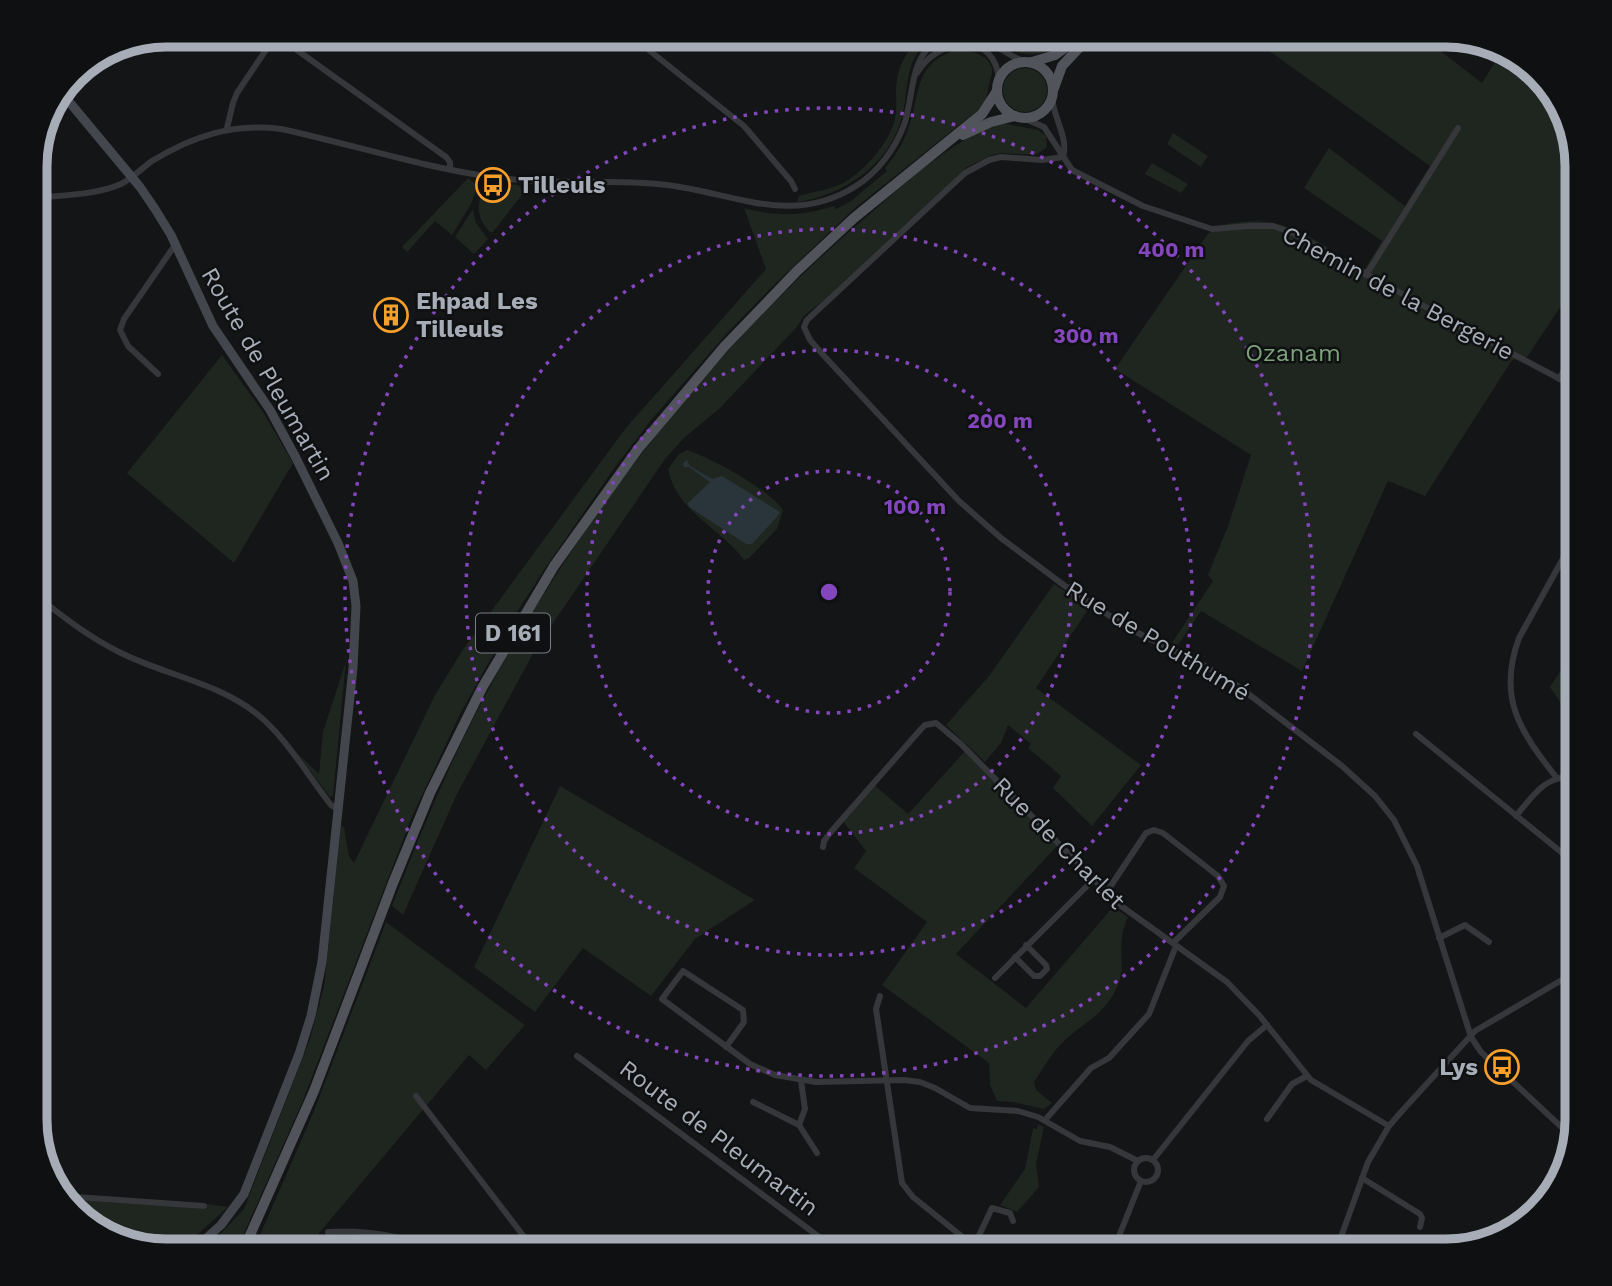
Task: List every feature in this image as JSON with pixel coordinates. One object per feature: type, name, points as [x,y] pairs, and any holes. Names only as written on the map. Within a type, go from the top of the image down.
[{"type":"main road","points":[[1067,47],[1055,55],[1007,69],[998,86],[1003,108],[1019,117],[1033,117],[1043,112],[1053,94],[1062,65],[1079,47]]},
{"type":"main road","points":[[1028,62],[1047,72],[1053,94]]},
{"type":"main road","name":"D 161","points":[[249,1239],[314,1091],[430,793],[482,688],[538,592],[585,521],[638,449],[724,347],[828,242],[916,166],[986,111],[998,86]]},
{"type":"main road","name":"Route de Pleumartin","points":[[67,100],[155,209],[213,326],[284,433],[338,543],[353,581],[356,631],[318,989],[296,1062],[240,1202],[205,1239]]},
{"type":"main road","name":"D 161","points":[[951,140],[990,122],[1019,117]]},
{"type":"street","points":[[227,128],[237,93],[268,47]]},
{"type":"street","points":[[293,47],[446,157],[450,162],[450,169]]},
{"type":"street","points":[[645,47],[744,126],[791,181],[794,189]]},
{"type":"street","points":[[48,197],[96,191],[120,184],[180,145],[227,128],[256,127],[281,129],[450,169],[514,180],[654,184],[682,187],[771,206],[810,205],[849,190],[883,162],[903,128],[916,66],[930,47]]},
{"type":"street","points":[[914,78],[932,54],[947,47]]},
{"type":"street","points":[[975,47],[988,54],[996,66],[998,86]]},
{"type":"street","points":[[997,47],[1009,56],[1028,62]]},
{"type":"street","points":[[1053,94],[1053,111],[1065,152],[1063,157]]},
{"type":"street","name":"Chemin de la Bergerie","points":[[1019,117],[1045,127],[1072,170],[1155,211],[1212,229],[1273,226],[1293,233],[1565,382]]},
{"type":"street","points":[[1366,275],[1458,128]]},
{"type":"street","name":"Rue de Pouthumé","points":[[1063,157],[1042,160],[1001,157],[989,160],[965,173],[807,320],[805,330],[826,358],[959,502],[1000,538],[1128,628],[1205,666],[1238,686],[1366,787],[1394,820],[1418,866],[1471,1037]]},
{"type":"street","points":[[158,374],[128,346],[120,330],[124,319],[175,245]]},
{"type":"street","points":[[1559,379],[1565,369]]},
{"type":"street","points":[[1556,777],[1518,722],[1513,710],[1510,682],[1519,638],[1565,555]]},
{"type":"street","points":[[48,605],[120,653],[213,689],[249,708],[273,729],[331,806],[337,809]]},
{"type":"street","name":"Rue de Charlet","points":[[823,847],[826,838],[873,784],[921,730],[933,723],[946,730],[961,744],[1106,893],[1129,913],[1223,978],[1267,1025],[1307,1076],[1319,1086],[1390,1126]]},
{"type":"street","points":[[1416,734],[1565,855]]},
{"type":"street","points":[[1517,816],[1539,789],[1556,777],[1565,776]]},
{"type":"street","points":[[1045,1120],[1091,1068],[1109,1058],[1149,1014],[1175,944],[1220,897],[1224,886],[1218,876],[1163,833],[1154,830],[1146,833],[1106,893]]},
{"type":"street","points":[[995,978],[1093,880]]},
{"type":"street","points":[[1439,939],[1465,925],[1489,942]]},
{"type":"street","points":[[1015,957],[1036,977],[1040,976],[1046,965],[1026,945]]},
{"type":"street","points":[[726,1047],[744,1022],[743,1010],[683,971],[662,999],[726,1047],[762,1070],[801,1081],[920,1082],[970,1108],[1018,1111],[1045,1120],[1080,1141],[1110,1147],[1138,1161]]},
{"type":"street","points":[[1340,1239],[1368,1162],[1390,1126],[1484,1024],[1565,978]]},
{"type":"street","points":[[880,996],[876,1009],[902,1183],[913,1197],[965,1239]]},
{"type":"street","points":[[1153,1160],[1248,1041],[1267,1025]]},
{"type":"street","points":[[1471,1037],[1481,1052],[1564,1130]]},
{"type":"street","name":"Route de Pleumartin","points":[[577,1056],[822,1239]]},
{"type":"street","points":[[1267,1119],[1292,1084],[1307,1076]]},
{"type":"street","points":[[799,1125],[805,1109],[801,1081]]},
{"type":"street","points":[[416,1096],[526,1239]]},
{"type":"street","points":[[753,1102],[799,1125],[817,1153]]},
{"type":"street","points":[[1145,1158],[1153,1160],[1157,1175],[1151,1180],[1141,1181],[1134,1172],[1138,1161],[1145,1158]]},
{"type":"street","points":[[1362,1178],[1420,1214],[1422,1218],[1419,1227]]},
{"type":"street","points":[[1119,1239],[1141,1181]]},
{"type":"street","points":[[77,1197],[204,1206]]},
{"type":"street","points":[[981,1239],[992,1208],[1010,1213],[1013,1221]]},
{"type":"street","points":[[328,1232],[367,1233],[403,1239]]},
{"type":"green space","points":[[911,47],[922,47],[910,70],[903,113],[889,147],[864,174],[849,184],[815,198],[797,202],[799,196],[840,185],[853,177],[882,146],[895,119],[896,84]]},
{"type":"green space","points":[[1007,47],[1058,47],[1038,54]]},
{"type":"green space","name":"Ozanam","points":[[1264,47],[1436,47],[1482,83],[1497,59],[1524,77],[1540,94],[1552,114],[1564,151],[1565,302],[1527,357],[1512,360],[1425,496],[1388,481],[1302,671],[1201,611],[1178,645],[1172,643],[1213,581],[1208,575],[1228,526],[1251,455],[1115,369],[1207,235],[1223,225],[1261,221],[1277,224],[1307,235],[1365,269],[1382,241],[1304,188],[1329,148],[1405,206],[1430,166]]},
{"type":"green space","points":[[953,51],[964,51],[986,58],[992,72],[983,106],[855,208],[729,331],[652,419],[615,467],[517,612],[460,714],[411,819],[302,1103],[241,1239],[215,1239],[244,1209],[310,1039],[324,987],[341,826],[344,827],[349,856],[354,863],[435,695],[462,651],[625,429],[766,269],[744,208],[789,214],[834,206],[836,209],[851,201],[887,171],[885,168],[906,134],[924,74],[940,57]]},
{"type":"green space","points":[[1025,68],[1034,69],[1041,74],[1046,81],[1046,99],[1041,106],[1034,111],[1025,112],[1016,111],[1009,106],[1004,99],[1003,90],[1004,81],[1009,74],[1016,69]]},
{"type":"green space","points":[[1002,123],[1038,130],[1046,136],[1047,147],[1036,155],[992,155],[967,167],[804,316],[796,328],[720,408],[684,438],[665,459],[536,648],[457,794],[403,915],[392,906],[467,731],[504,660],[546,591],[591,522],[640,456],[692,391],[747,330],[805,273],[929,164],[964,141]]},
{"type":"green space","points":[[1173,133],[1208,156],[1201,167],[1167,144]]},
{"type":"green space","points":[[1152,163],[1188,184],[1181,193],[1145,174]]},
{"type":"green space","points":[[468,178],[477,188],[471,204],[452,235],[435,221],[407,252],[402,247]]},
{"type":"green space","points":[[498,183],[518,185],[523,189],[522,195],[493,232],[490,232],[482,222],[479,206],[485,188]]},
{"type":"green space","points":[[473,209],[476,223],[488,239],[474,254],[455,237]]},
{"type":"green space","points":[[222,355],[263,412],[293,463],[234,563],[127,473]]},
{"type":"green space","points":[[687,450],[753,484],[783,510],[777,529],[749,558],[744,560],[680,497],[668,469],[679,454]]},
{"type":"green space","points":[[1054,584],[1089,608],[1036,688],[1141,765],[1092,826],[1053,788],[1061,776],[1028,748],[1031,744],[1008,725],[1001,743],[985,762],[946,725],[989,676]]},
{"type":"green space","points":[[346,661],[333,796],[330,797],[297,753],[319,774],[323,732]]},
{"type":"green space","points":[[1565,664],[1565,709],[1550,687]]},
{"type":"green space","points":[[967,749],[1058,845],[956,954],[1026,1008],[1113,907],[1128,917],[1122,936],[1122,969],[1113,996],[1100,1011],[1058,1047],[1034,1082],[1036,1090],[1052,1103],[1044,1109],[997,1101],[990,1085],[989,1063],[882,985],[927,922],[854,868],[866,851],[842,820],[873,784],[908,814]]},
{"type":"green space","points":[[560,786],[755,900],[695,939],[651,996],[583,948],[535,1012],[474,967]]},
{"type":"green space","points":[[386,922],[525,1025],[486,1070],[469,1055],[314,1239],[258,1239],[314,1111]]},
{"type":"green space","points":[[1038,1124],[1044,1127],[1036,1164],[1039,1187],[1017,1212],[1000,1205],[1025,1169],[1033,1128],[1037,1129]]},
{"type":"green space","points":[[80,1200],[206,1209],[207,1204],[228,1207],[192,1239],[166,1239],[128,1232],[107,1223]]},
{"type":"shaded area","points":[[687,460],[690,466],[712,479],[722,476],[780,512],[752,544],[746,544],[689,507],[688,503],[710,482],[689,467],[684,467],[683,463]]},
{"type":"place","name":"Tilleuls","points":[[493,185]]},
{"type":"place","name":"Ehpad Les Tilleuls","points":[[391,315]]},
{"type":"place","name":"Lys","points":[[1502,1067]]}]
